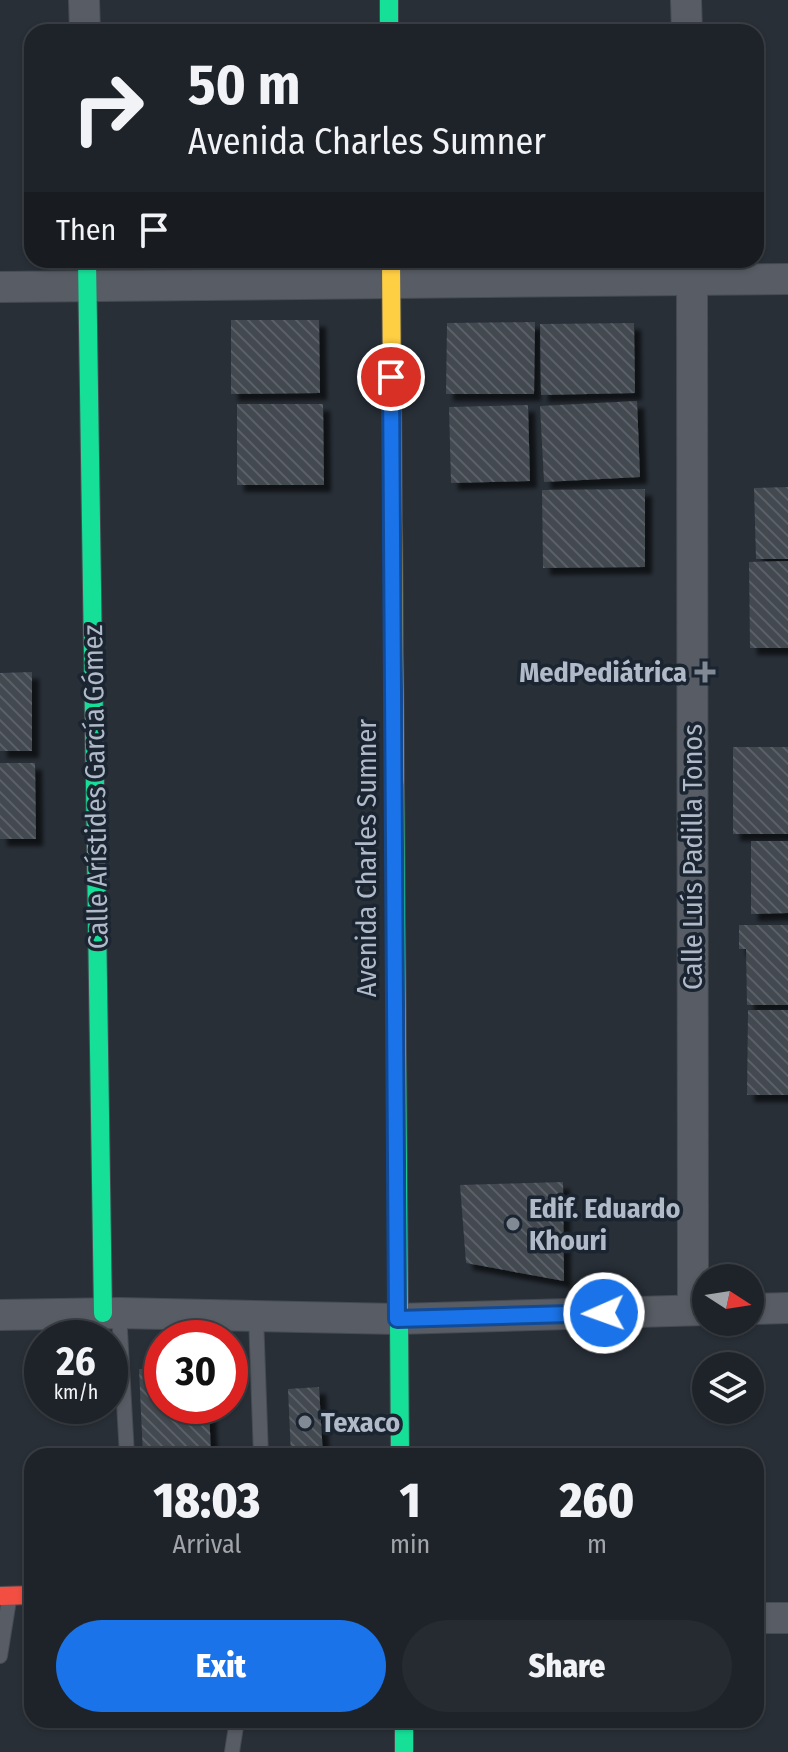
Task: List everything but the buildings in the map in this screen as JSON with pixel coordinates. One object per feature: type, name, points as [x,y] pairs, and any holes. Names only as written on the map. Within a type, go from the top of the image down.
[{"type":"street","points":[[84,0],[85,24]]},
{"type":"street","points":[[389,0],[389,24]]},
{"type":"street","points":[[686,0],[687,24]]},
{"type":"street","points":[[0,287],[87,274],[692,270],[788,279]]},
{"type":"street","name":"Calle Luís Padilla Tonos","points":[[692,270],[699,1264]]},
{"type":"street","name":"Avenida Charles Sumner","points":[[391,271],[400,1448]]},
{"type":"street","name":"Calle Arístides García Gómez","points":[[87,274],[111,1313]]},
{"type":"street","points":[[764,1309],[788,1308]]},
{"type":"street","points":[[0,1315],[111,1313],[397,1319],[692,1310]]},
{"type":"street","points":[[764,1618],[788,1618]]},
{"type":"street","points":[[404,1728],[404,1752]]},
{"type":"lane","points":[[111,1313],[126,1448]]},
{"type":"lane","points":[[256,1316],[261,1448]]},
{"type":"lane","points":[[0,1656],[5,1596]]},
{"type":"lane","points":[[232,1752],[236,1728]]},
{"type":"traffic: fast","points":[[389,0],[389,24]]},
{"type":"traffic: fast","points":[[87,268],[103,1313]]},
{"type":"traffic: fast","points":[[395,781],[400,1448]]},
{"type":"traffic: fast","points":[[404,1728],[404,1752]]},
{"type":"traffic: slow","points":[[391,268],[395,781]]},
{"type":"traffic: jam","points":[[0,1596],[24,1595]]},
{"type":"place","name":"MedPediátrica","points":[[705,672]]},
{"type":"place","name":"Edif. Eduardo Khouri","points":[[513,1224]]},
{"type":"place","name":"Texaco","points":[[305,1422]]},
{"type":"route","points":[[391,377],[397,1319],[604,1313]]}]
